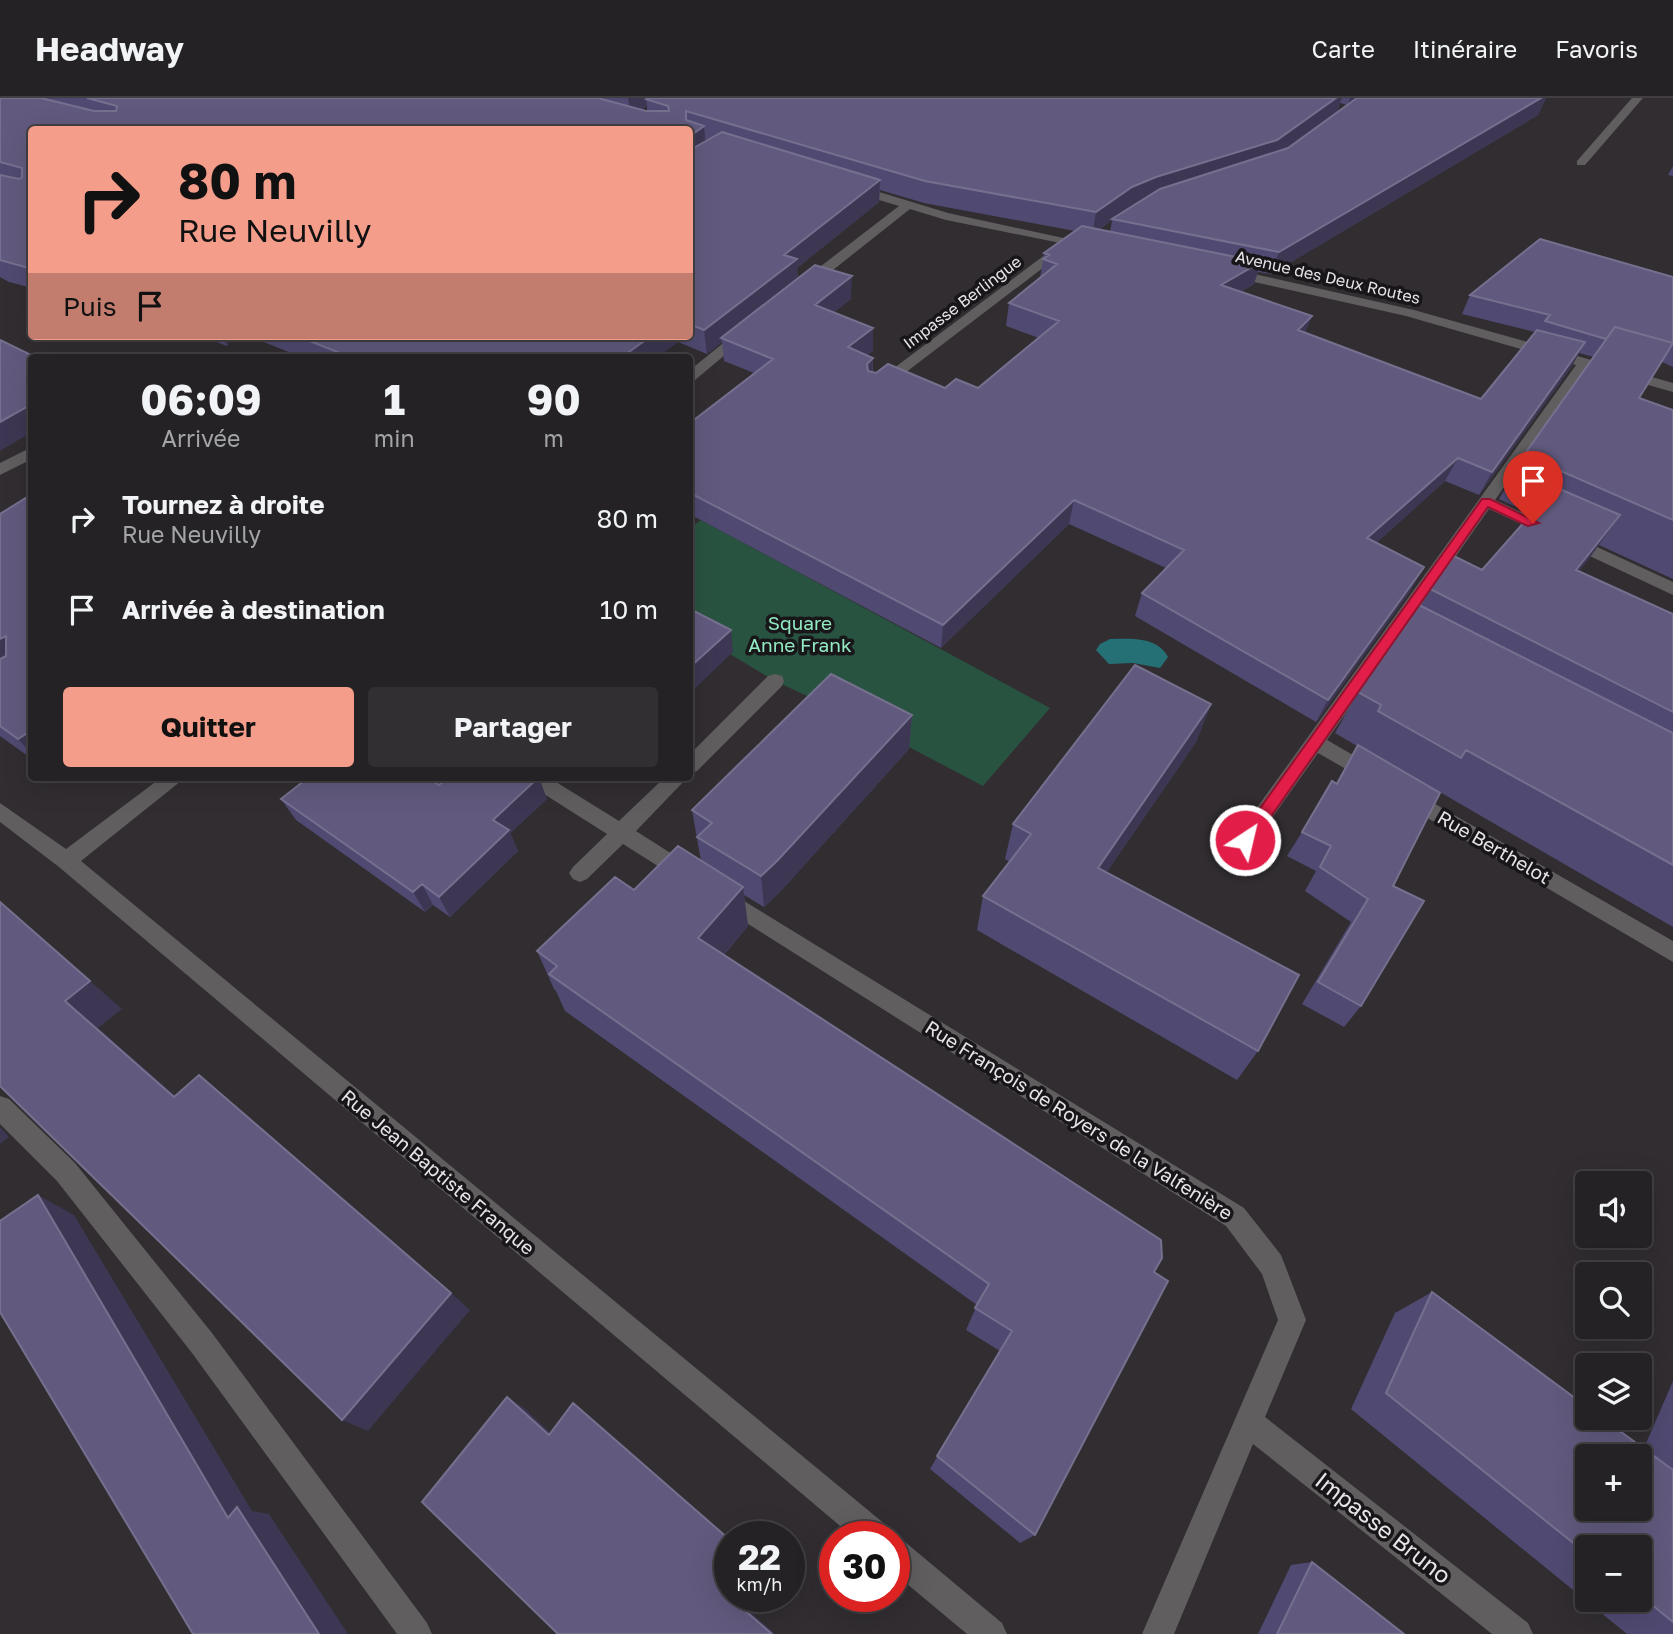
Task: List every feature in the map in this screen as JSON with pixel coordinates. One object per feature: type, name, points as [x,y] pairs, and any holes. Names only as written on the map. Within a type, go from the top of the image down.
[{"type":"street","points":[[1581,163],[1638,98]]},
{"type":"street","points":[[844,185],[907,205],[1068,241],[1099,243]]},
{"type":"street","points":[[794,294],[907,205]]},
{"type":"street","name":"Impasse Berlingue","points":[[874,390],[1063,248],[1068,241]]},
{"type":"street","name":"Avenue des Deux Routes","points":[[1213,269],[1409,313],[1585,362],[1670,382]]},
{"type":"street","points":[[693,375],[752,327]]},
{"type":"street","points":[[1245,840],[1315,742],[1397,638],[1486,502],[1585,362]]},
{"type":"street","points":[[0,470],[28,454]]},
{"type":"street","points":[[1486,502],[1673,589]]},
{"type":"street","points":[[693,763],[775,681]]},
{"type":"street","name":"Rue Berthelot","points":[[1315,742],[1673,952]]},
{"type":"street","points":[[66,861],[171,781]]},
{"type":"street","name":"Rue François de Royers de la Valfenière","points":[[538,781],[1235,1217],[1264,1248],[1283,1283],[1292,1320],[1158,1634]]},
{"type":"street","points":[[580,873],[674,781]]},
{"type":"street","name":"Rue Jean Baptiste Franque","points":[[0,811],[66,861],[857,1521]]},
{"type":"street","points":[[0,1107],[66,1172],[194,1332],[415,1634]]},
{"type":"street","name":"Impasse Bruno","points":[[1248,1422],[1517,1634]]},
{"type":"street","points":[[910,1566],[991,1634]]},
{"type":"green space","name":"Square Anne Frank","points":[[701,520],[1050,708],[983,786],[850,716],[775,681],[693,632],[693,526]]},
{"type":"water","points":[[1110,639],[1150,642],[1163,650],[1168,657],[1160,668],[1133,663],[1109,664],[1096,650],[1100,644]]},
{"type":"building","points":[[0,98],[41,98],[94,111],[116,111],[117,106],[87,98],[598,98],[646,111],[669,111],[668,106],[646,99],[1336,98],[1277,140],[1156,177],[1132,187],[1096,212],[925,181],[686,111],[686,120],[704,126],[693,134],[693,126],[28,126],[28,268],[0,260],[0,175],[19,179],[22,177],[22,168],[0,162]]},
{"type":"building","points":[[1357,98],[1541,98],[1279,252],[1112,219],[1160,189],[1288,148]]},
{"type":"building","points":[[722,132],[880,180],[784,255],[797,259],[704,330],[693,325],[693,148]]},
{"type":"building","points":[[1082,226],[1261,262],[1221,285],[1312,316],[1298,330],[1481,399],[1537,330],[1585,342],[1492,472],[1458,458],[1367,538],[1424,567],[1328,700],[1142,593],[1184,550],[1074,500],[943,625],[693,495],[693,421],[773,359],[721,338],[815,265],[852,276],[815,305],[873,328],[848,347],[873,358],[867,364],[868,371],[876,373],[888,364],[945,388],[956,379],[978,388],[1059,321],[1009,303],[1057,264],[1043,259],[1049,255],[1044,253]]},
{"type":"building","points":[[1540,239],[1673,277],[1673,343],[1615,327],[1606,339],[1545,321],[1550,315],[1470,295]]},
{"type":"building","points":[[1615,327],[1673,343],[1639,398],[1673,410],[1673,520],[1524,455]]},
{"type":"building","points":[[0,340],[29,354],[28,406],[0,422]]},
{"type":"building","points":[[307,340],[645,340],[626,354],[342,354]]},
{"type":"building","points":[[1555,487],[1620,515],[1576,570],[1673,614],[1673,712],[1430,589],[1454,556],[1482,570]]},
{"type":"building","points":[[28,496],[28,733],[18,739],[0,726],[0,659],[6,656],[6,636],[0,639],[0,514]]},
{"type":"building","points":[[1419,605],[1673,733],[1673,865],[1466,750],[1461,758],[1378,711],[1381,705],[1358,692]]},
{"type":"building","points":[[693,611],[731,630],[693,664]]},
{"type":"building","points":[[1135,665],[1211,704],[1098,868],[1299,975],[1258,1051],[983,896],[1031,834],[1013,824]]},
{"type":"building","points":[[831,674],[912,715],[761,876],[697,837],[712,823],[692,810]]},
{"type":"building","points":[[1358,745],[1440,793],[1393,886],[1424,901],[1361,1006],[1318,982],[1368,899],[1320,867],[1331,846],[1302,832],[1332,781],[1337,784]]},
{"type":"building","points":[[304,781],[433,781],[439,785],[444,781],[535,781],[493,820],[509,830],[439,897],[422,884],[413,892],[281,799]]},
{"type":"building","points":[[678,846],[743,887],[698,938],[1161,1240],[1162,1258],[1154,1272],[1168,1281],[1035,1535],[937,1456],[1012,1331],[975,1308],[989,1284],[549,974],[557,966],[537,951],[615,877],[634,890]]},
{"type":"building","points":[[0,902],[90,981],[65,1001],[174,1097],[199,1075],[451,1293],[342,1420],[0,1086]]},
{"type":"building","points":[[38,1195],[228,1518],[237,1507],[319,1634],[193,1634],[0,1312],[0,1221]]},
{"type":"building","points":[[1432,1292],[1575,1398],[1575,1430],[1618,1430],[1638,1444],[1575,1444],[1575,1521],[1652,1521],[1652,1455],[1673,1470],[1673,1622],[1652,1605],[1652,1535],[1575,1535],[1575,1544],[1386,1393]]},
{"type":"building","points":[[507,1397],[549,1435],[573,1403],[714,1526],[714,1612],[747,1612],[772,1634],[558,1634],[422,1502]]},
{"type":"building","points":[[1312,1562],[1404,1634],[1277,1634]]},
{"type":"route","points":[[1245,840],[1486,502],[1533,523]]}]
